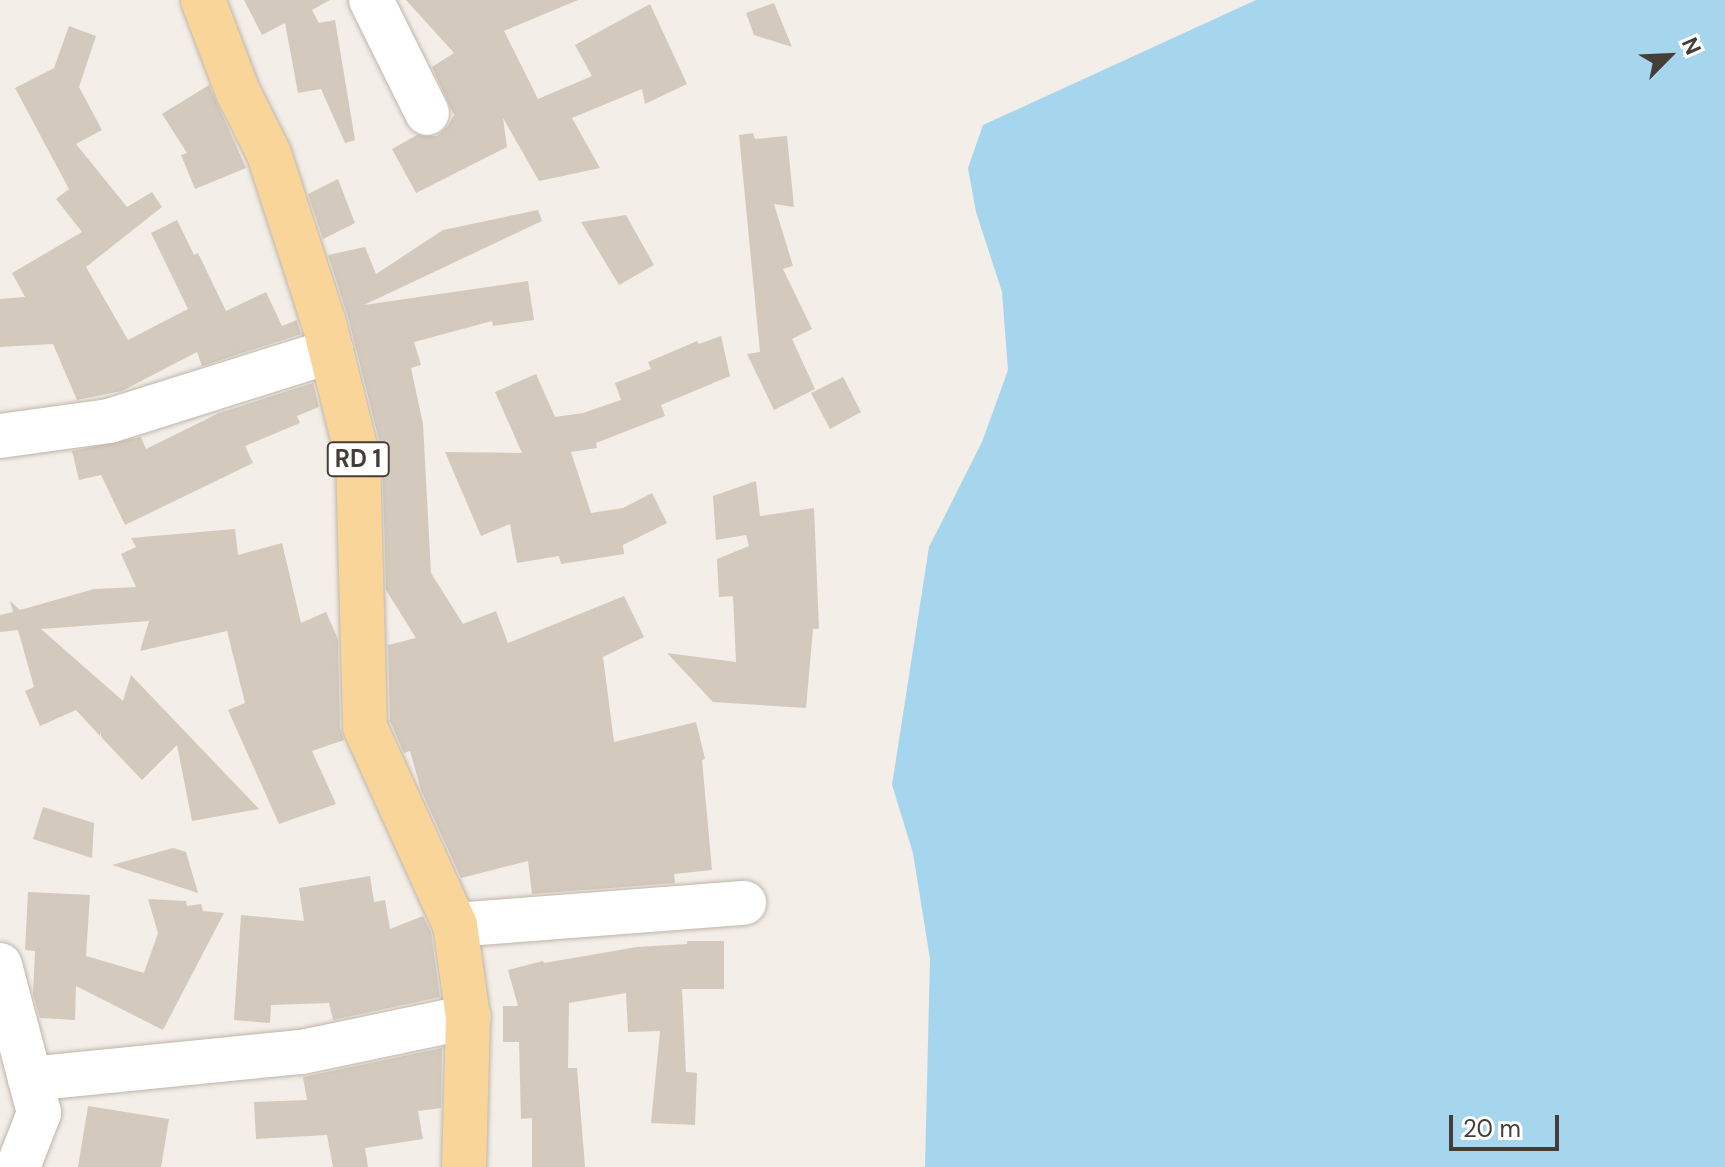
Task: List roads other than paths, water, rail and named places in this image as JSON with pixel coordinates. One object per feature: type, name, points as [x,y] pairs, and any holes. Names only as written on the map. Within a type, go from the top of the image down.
[{"type":"main road","name":"RD 1","points":[[203,0],[238,92],[269,154],[331,351],[358,458],[365,727],[455,925],[468,1017],[464,1167]]},
{"type":"street","points":[[371,0],[427,113]]},
{"type":"street","points":[[0,436],[109,421],[331,351]]},
{"type":"street","points":[[455,925],[744,903]]},
{"type":"street","points":[[0,965],[39,1113],[18,1167]]},
{"type":"street","points":[[30,1079],[302,1052],[468,1017]]},
{"type":"water","points":[[1256,0],[1725,0],[1725,1167],[925,1167],[930,959],[913,853],[892,785],[929,547],[982,442],[1008,370],[1002,292],[976,212],[968,168],[983,125]]}]
